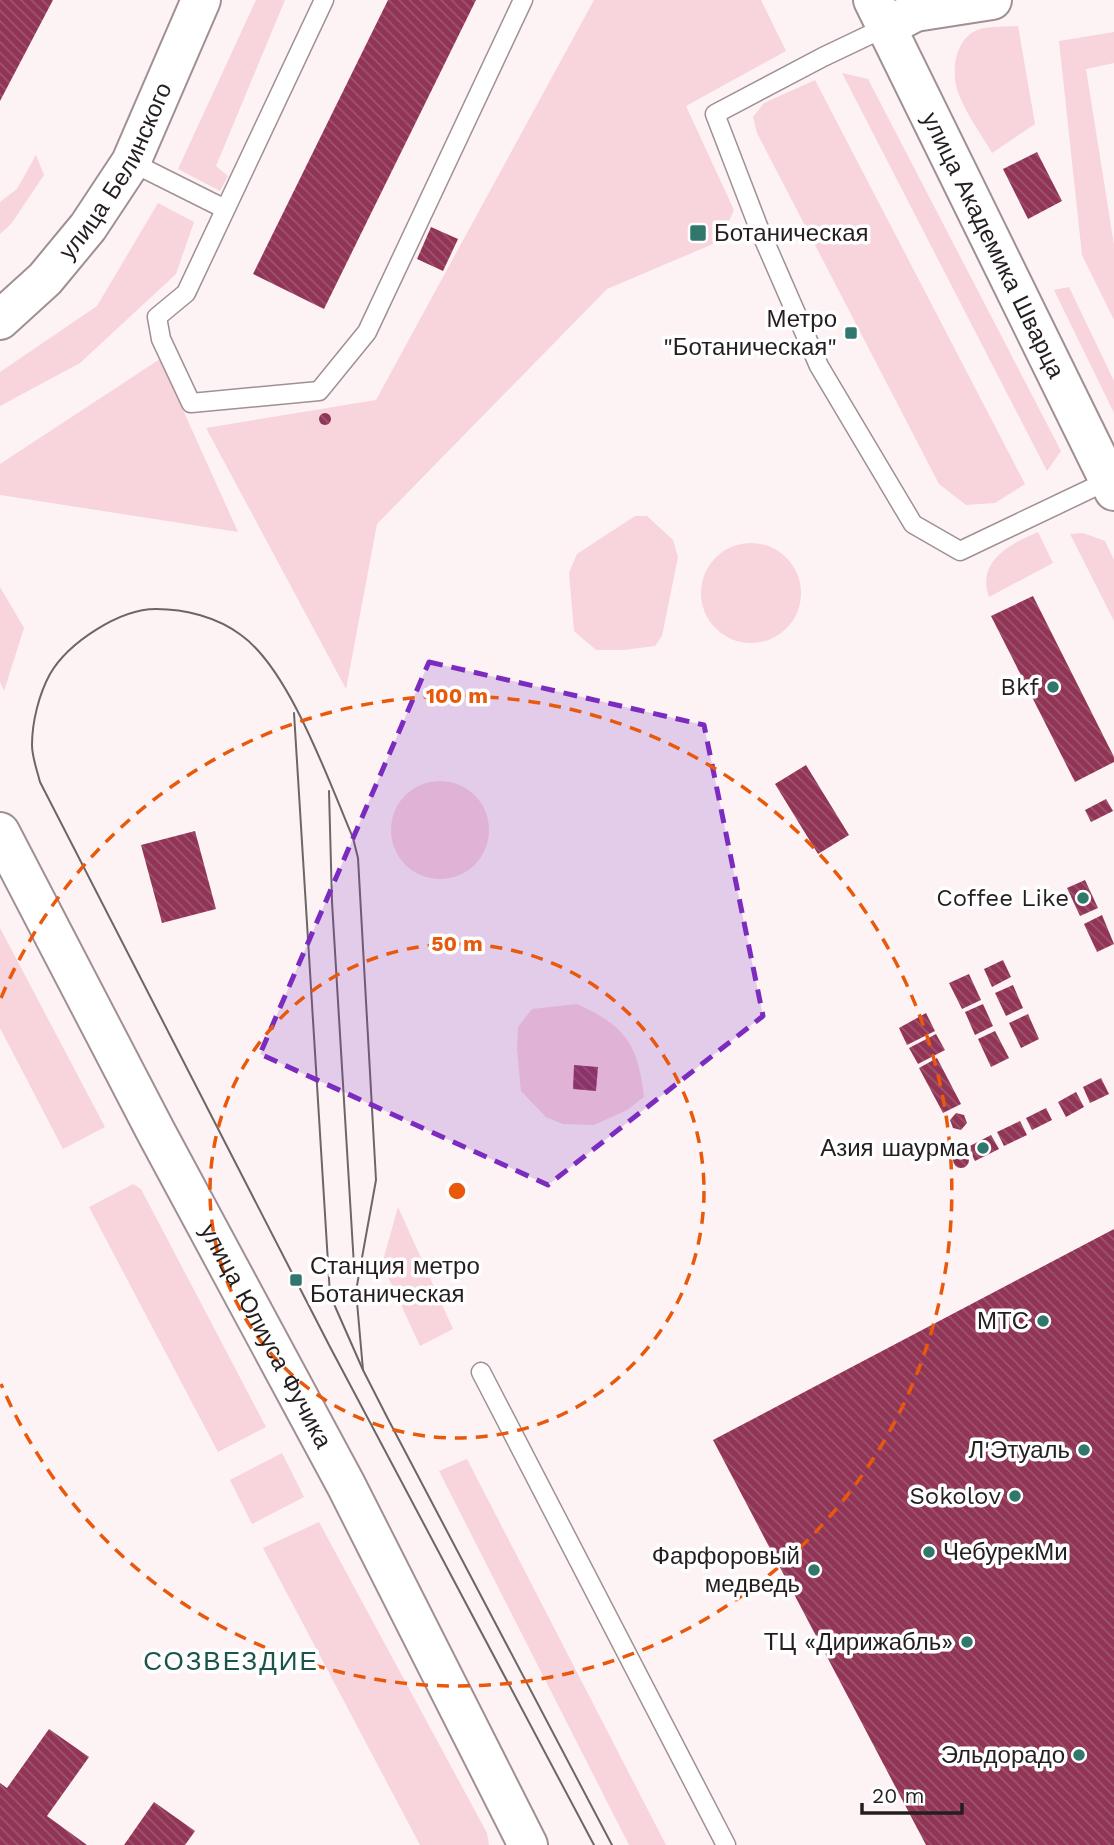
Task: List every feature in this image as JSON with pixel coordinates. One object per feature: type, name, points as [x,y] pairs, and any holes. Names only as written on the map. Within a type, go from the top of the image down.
[{"type":"street","name":"улица Белинского","points":[[0,320],[46,279],[88,227],[131,162],[201,0]]},
{"type":"street","points":[[879,14],[915,12],[992,0]]},
{"type":"street","name":"улица Академика Шварца","points":[[879,14],[1111,485]]},
{"type":"street","name":"улица Юлиуса Фучика","points":[[0,832],[149,1120],[346,1485],[528,1845]]},
{"type":"lane","points":[[324,0],[186,293],[157,317],[161,339],[191,403],[318,391],[367,332],[523,0]]},
{"type":"lane","points":[[879,14],[823,57],[715,114],[758,226],[819,366],[914,524],[960,551],[1111,485]]},
{"type":"lane","points":[[131,162],[225,209]]},
{"type":"lane","points":[[481,1372],[726,1845]]},
{"type":"highlighted area","points":[[429,662],[704,725],[763,1016],[548,1185],[260,1054]]},
{"type":"shaded area","points":[[256,0],[285,0],[216,166],[228,176],[220,191],[178,169]]},
{"type":"shaded area","points":[[594,0],[761,0],[786,51],[686,106],[734,210],[720,241],[607,289],[377,524],[346,689],[206,428],[376,400]]},
{"type":"shaded area","points":[[1018,26],[1035,124],[992,153],[959,95],[955,77],[956,57],[964,40],[971,33],[984,28]]},
{"type":"shaded area","points":[[1114,32],[1114,63],[1086,69],[1114,245],[1114,320],[1082,255],[1059,41]]},
{"type":"shaded area","points":[[842,73],[868,79],[1061,451],[1047,471]]},
{"type":"shaded area","points":[[815,80],[1025,484],[995,503],[966,505],[939,484],[757,133],[753,117],[764,103]]},
{"type":"shaded area","points":[[36,155],[44,175],[11,224],[0,234],[0,202],[17,189]]},
{"type":"shaded area","points":[[158,203],[194,222],[176,274],[80,363],[0,406],[0,372],[97,306]]},
{"type":"shaded area","points":[[1069,287],[1114,381],[1114,413],[1054,290]]},
{"type":"shaded area","points":[[160,359],[238,532],[0,495],[0,464]]},
{"type":"shaded area","points":[[635,516],[647,516],[673,540],[678,557],[662,636],[655,646],[596,650],[574,631],[569,573],[577,554]]},
{"type":"shaded area","points":[[1038,532],[1053,563],[989,597],[986,584],[991,564],[1007,548]]},
{"type":"shaded area","points":[[1083,533],[1105,541],[1114,560],[1114,621],[1070,534]]},
{"type":"shaded area","points":[[751,543],[770,547],[787,557],[797,574],[801,593],[797,612],[787,629],[770,639],[751,643],[732,639],[715,629],[705,612],[701,593],[705,574],[715,557],[732,547]]},
{"type":"shaded area","points":[[0,587],[24,628],[4,691],[0,682]]},
{"type":"shaded area","points":[[440,781],[459,785],[475,795],[485,811],[489,830],[485,849],[475,865],[459,875],[440,879],[421,875],[405,865],[395,849],[391,830],[395,811],[405,795],[421,785]]},
{"type":"shaded area","points":[[0,928],[105,1127],[63,1149],[0,1028]]},
{"type":"shaded area","points":[[577,1004],[607,1020],[627,1039],[638,1064],[644,1097],[627,1110],[594,1125],[563,1124],[546,1117],[521,1091],[518,1027],[532,1009]]},
{"type":"shaded area","points":[[133,1184],[141,1189],[266,1427],[218,1452],[89,1207]]},
{"type":"shaded area","points":[[398,1207],[453,1329],[420,1346],[382,1264]]},
{"type":"shaded area","points":[[282,1453],[304,1497],[252,1524],[230,1480]]},
{"type":"shaded area","points":[[467,1459],[666,1845],[629,1845],[439,1471]]},
{"type":"shaded area","points":[[319,1522],[487,1833],[489,1845],[420,1845],[263,1548]]},
{"type":"building","points":[[0,0],[53,0],[0,101]]},
{"type":"building","points":[[388,0],[476,0],[324,309],[253,274]]},
{"type":"building","points":[[1037,152],[1062,201],[1028,219],[1003,169]]},
{"type":"building","points":[[431,227],[458,239],[443,271],[417,259]]},
{"type":"building","points":[[325,413],[331,419],[325,425],[319,419]]},
{"type":"building","name":"Bkf","points":[[1033,596],[1114,757],[1114,762],[1075,782],[991,616]]},
{"type":"building","points":[[806,765],[849,835],[818,854],[775,784]]},
{"type":"building","points":[[1106,799],[1113,811],[1091,822],[1085,810]]},
{"type":"building","points":[[195,831],[216,909],[162,923],[141,845]]},
{"type":"building","name":"Coffee Like","points":[[1085,880],[1098,908],[1080,916],[1067,888]]},
{"type":"building","points":[[1102,915],[1114,944],[1097,952],[1084,924]]},
{"type":"building","points":[[1003,960],[1011,977],[992,987],[984,969]]},
{"type":"building","points":[[969,974],[981,1000],[962,1009],[949,983]]},
{"type":"building","points":[[1013,985],[1023,1008],[1006,1016],[995,993]]},
{"type":"building","points":[[983,1004],[993,1026],[975,1035],[965,1012]]},
{"type":"building","points":[[926,1013],[935,1031],[907,1045],[899,1028]]},
{"type":"building","points":[[1028,1014],[1039,1039],[1021,1048],[1009,1023]]},
{"type":"building","points":[[995,1031],[1009,1058],[991,1067],[978,1039]]},
{"type":"building","points":[[936,1034],[945,1050],[918,1064],[909,1048]]},
{"type":"building","points":[[937,1058],[961,1104],[943,1113],[919,1068]]},
{"type":"building","points":[[574,1065],[598,1067],[596,1091],[573,1089]]},
{"type":"building","points":[[1101,1078],[1109,1094],[1090,1103],[1083,1087]]},
{"type":"building","points":[[1076,1092],[1084,1107],[1066,1117],[1058,1102]]},
{"type":"building","points":[[1046,1108],[1052,1120],[1032,1130],[1026,1118]]},
{"type":"building","points":[[956,1113],[964,1115],[967,1123],[961,1130],[953,1128],[950,1120]]},
{"type":"building","points":[[1020,1121],[1027,1135],[1004,1146],[997,1132]]},
{"type":"building","name":"Азия шаурма","points":[[991,1135],[999,1149],[975,1161],[968,1147]]},
{"type":"building","points":[[958,1152],[964,1152],[969,1160],[967,1166],[958,1168],[953,1163],[953,1157]]},
{"type":"building","name":"ТЦ «Дирижабль»","points":[[1114,1229],[1114,1845],[926,1845],[713,1440]]},
{"type":"building","points":[[49,1729],[89,1757],[47,1816],[87,1845],[0,1845],[0,1783],[7,1788]]},
{"type":"building","points":[[154,1802],[195,1831],[185,1845],[124,1845]]},
{"type":"tram line","points":[[363,1370],[356,1291],[376,1180],[358,858],[353,838],[320,758],[292,700],[259,651],[232,629],[200,615],[156,609],[126,615],[111,621],[82,640],[58,662],[50,674],[39,699],[32,736],[40,782],[329,1345],[594,1845]]},
{"type":"tram line","points":[[294,713],[330,1295],[388,1419],[612,1845]]},
{"type":"tram line","points":[[329,791],[332,902],[354,1266]]},
{"type":"place","name":"Ботаническая","points":[[698,233]]},
{"type":"place","name":"Метро \"Ботаническая\"","points":[[851,333]]},
{"type":"place","name":"Bkf","points":[[1053,687]]},
{"type":"place","name":"Coffee Like","points":[[1083,898]]},
{"type":"place","name":"Азия шаурма","points":[[983,1148]]},
{"type":"place","name":"Станция метро Ботаническая","points":[[296,1280]]},
{"type":"place","name":"МТС","points":[[1043,1321]]},
{"type":"place","name":"Л'Этуаль","points":[[1084,1450]]},
{"type":"place","name":"Sokolov","points":[[1015,1496]]},
{"type":"place","name":"ЧебурекМи","points":[[929,1552]]},
{"type":"place","name":"Фарфоровый медведь","points":[[814,1570]]},
{"type":"place","name":"ТЦ «Дирижабль»","points":[[967,1642]]},
{"type":"place","name":"Эльдорадо","points":[[1079,1755]]},
{"type":"district","name":"СОЗВЕЗДИЕ","points":[[231,1661]]}]
